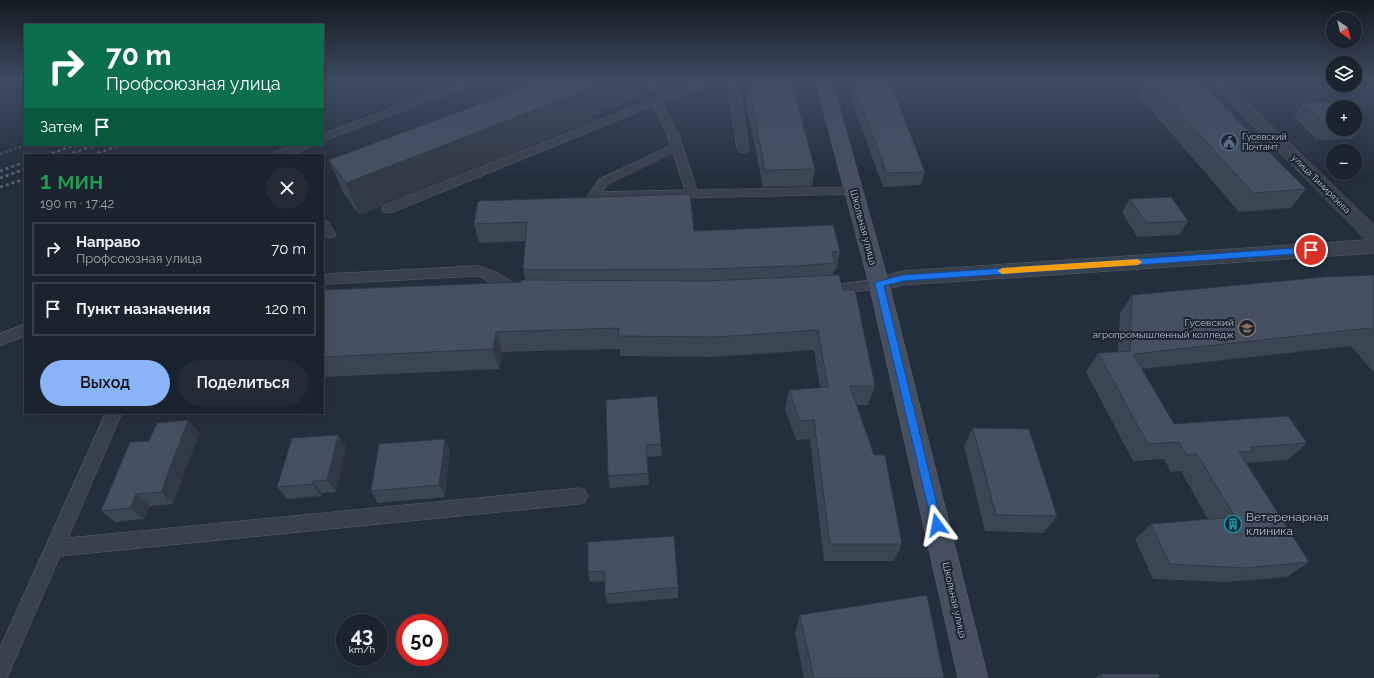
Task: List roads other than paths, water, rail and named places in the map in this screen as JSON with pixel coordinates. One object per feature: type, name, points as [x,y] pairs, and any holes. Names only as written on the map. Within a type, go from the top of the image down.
[{"type":"main road","name":"Школьная улица","points":[[833,113],[879,284],[973,678]]},
{"type":"street","name":"улица Тимирязева","points":[[1249,113],[1374,236]]},
{"type":"street","points":[[879,284],[903,278],[1374,246]]},
{"type":"lane","points":[[324,138],[390,113]]},
{"type":"lane","points":[[388,209],[627,113]]},
{"type":"lane","points":[[662,113],[672,132],[692,194]]},
{"type":"lane","points":[[738,113],[744,149]]},
{"type":"lane","points":[[281,154],[302,146]]},
{"type":"lane","points":[[677,147],[603,182],[593,196],[854,191]]},
{"type":"lane","points":[[327,279],[479,271],[493,277],[516,292],[532,295]]},
{"type":"lane","points":[[807,292],[879,284]]},
{"type":"lane","points":[[0,340],[24,330]]},
{"type":"lane","points":[[0,671],[114,414]]},
{"type":"lane","points":[[54,548],[579,496]]},
{"type":"railway","points":[[49,154],[73,146]]},
{"type":"railway","points":[[70,154],[93,146]]},
{"type":"railway","points":[[95,154],[118,146]]},
{"type":"railway","points":[[0,171],[24,162]]},
{"type":"railway","points":[[0,178],[24,169]]},
{"type":"railway","points":[[0,187],[24,179]]},
{"type":"place","name":"Гусевский Почтамт","points":[[1229,142]]},
{"type":"place","name":"Гусевский агропромышленный колледж","points":[[1247,328]]},
{"type":"place","name":"Ветеренарная клиника","points":[[1233,524]]}]
